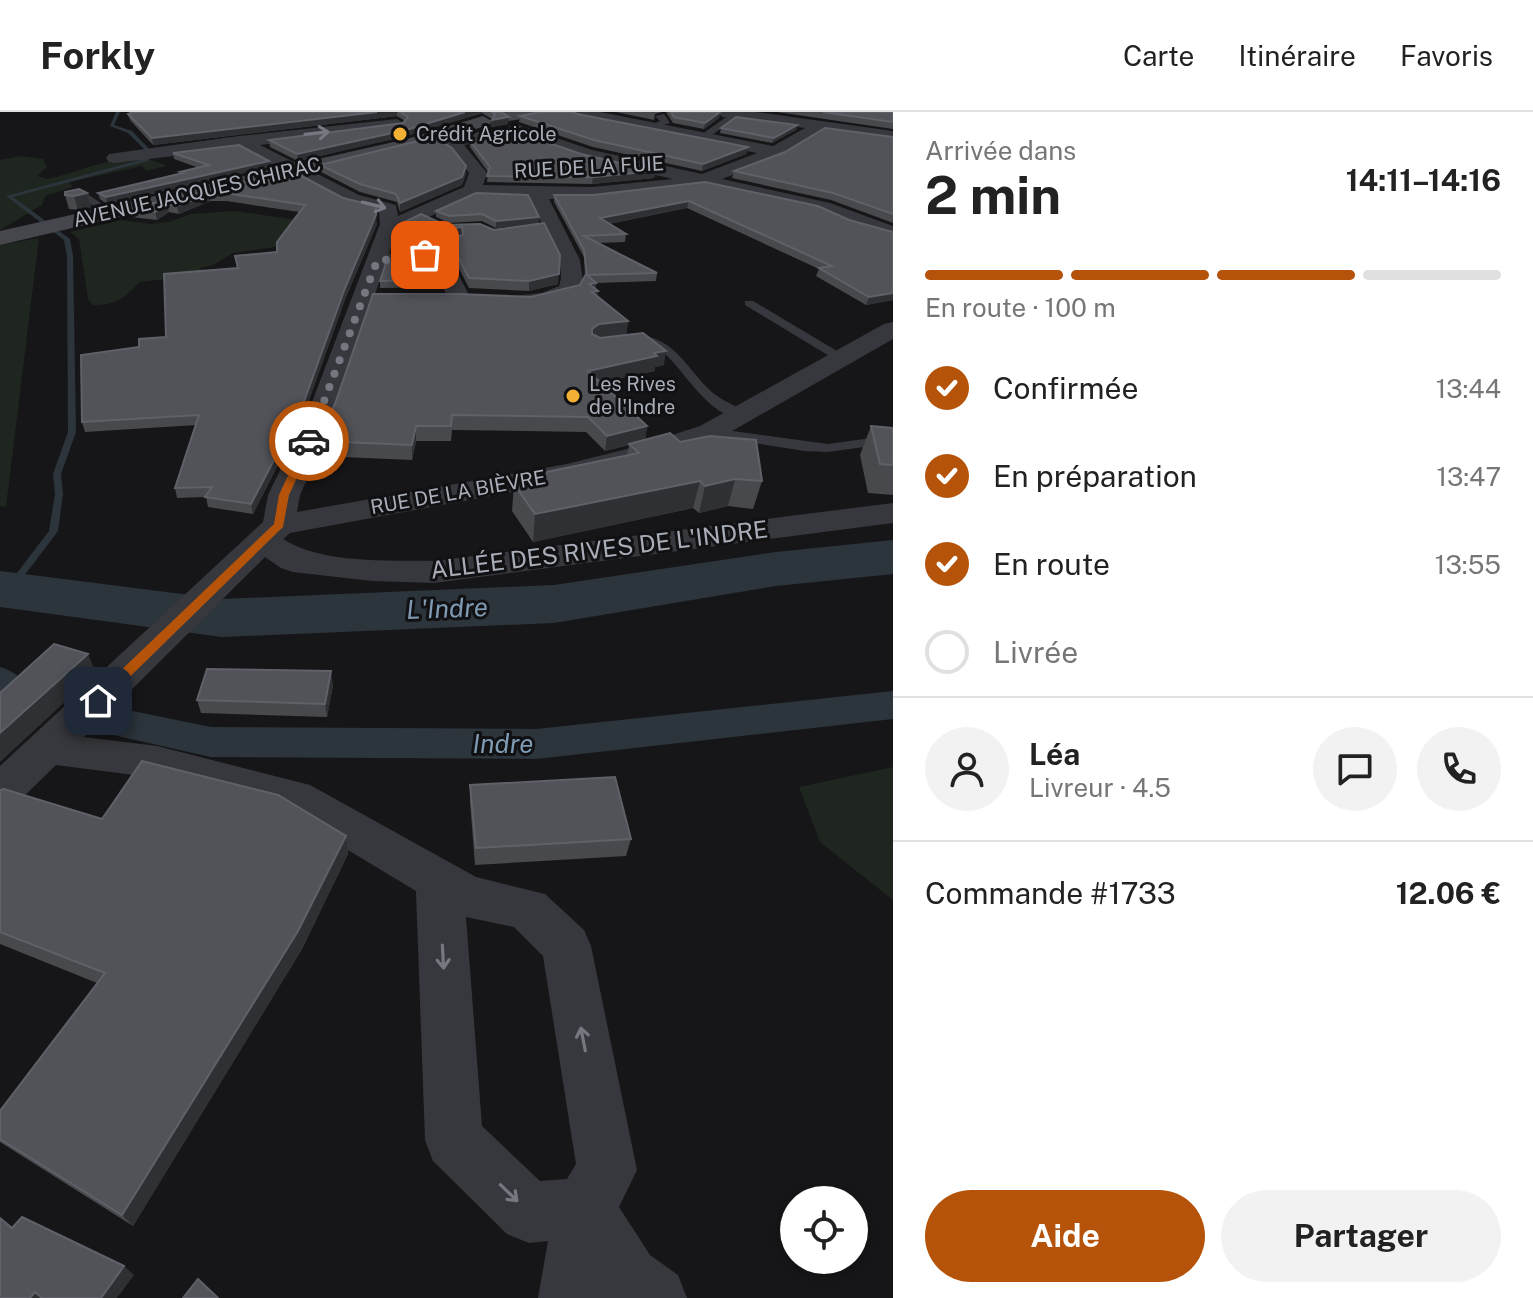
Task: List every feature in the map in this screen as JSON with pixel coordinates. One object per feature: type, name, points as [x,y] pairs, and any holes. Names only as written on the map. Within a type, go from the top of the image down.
[{"type":"main road","points":[[439,137],[533,112]]},
{"type":"main road","points":[[439,137],[459,114],[500,120]]},
{"type":"main road","name":"AVENUE JACQUES CHIRAC","points":[[7,236],[439,137]]},
{"type":"street","points":[[577,112],[659,122],[704,137],[776,152]]},
{"type":"street","points":[[729,113],[810,120],[893,136]]},
{"type":"street","points":[[439,137],[500,120],[572,150],[823,207],[893,232]]},
{"type":"street","points":[[707,179],[776,152],[810,120]]},
{"type":"street","points":[[0,793],[265,537],[321,415],[387,229],[425,219],[472,190],[484,161],[439,137],[409,130],[404,121],[115,158]]},
{"type":"street","points":[[239,141],[352,199],[389,209],[388,221],[394,225]]},
{"type":"street","points":[[526,155],[572,150]]},
{"type":"street","name":"RUE DE LA FUIE","points":[[472,190],[537,194],[603,192],[707,179]]},
{"type":"street","points":[[435,297],[530,301],[570,290],[574,284],[569,253],[544,229],[537,194]]},
{"type":"street","points":[[823,207],[893,210]]},
{"type":"street","points":[[377,261],[433,256],[482,299]]},
{"type":"street","points":[[361,298],[391,298]]},
{"type":"street","name":"RUE DE LA BIÈVRE","points":[[265,537],[645,454],[710,432],[893,329]]},
{"type":"street","name":"ALLÉE DES RIVES DE L'INDRE","points":[[265,537],[293,561],[372,570],[434,572],[893,513]]},
{"type":"street","points":[[64,734],[62,751],[157,762],[295,797],[467,896],[528,909],[566,946],[607,1170],[584,1208],[570,1298]]},
{"type":"street","points":[[439,879],[454,1140],[529,1212],[584,1208]]},
{"type":"street","points":[[584,1208],[627,1278],[655,1298]]},
{"type":"lane","points":[[704,137],[729,113]]},
{"type":"lane","points":[[83,195],[109,212]]},
{"type":"lane","points":[[433,256],[423,247],[457,241]]},
{"type":"lane","points":[[749,303],[841,357]]},
{"type":"lane","points":[[623,340],[636,338],[658,343],[674,353],[710,397],[742,415]]},
{"type":"lane","points":[[710,432],[783,446],[816,447],[893,439]]},
{"type":"shaded area","points":[[21,156],[43,159],[47,167],[37,176],[47,179],[122,159],[152,160],[166,166],[146,171],[142,166],[70,182],[72,187],[45,196],[42,205],[0,230],[0,160]]},
{"type":"shaded area","points":[[234,211],[298,220],[289,245],[233,253],[213,265],[200,268],[203,275],[140,282],[125,296],[107,304],[93,305],[88,299],[79,239],[70,232],[121,220],[150,224],[169,222],[191,214]]},
{"type":"shaded area","points":[[39,238],[6,507],[0,506],[0,245]]},
{"type":"shaded area","points":[[893,767],[893,900],[820,842],[799,787]]},
{"type":"building","points":[[377,112],[152,138],[128,114]]},
{"type":"building","points":[[400,112],[465,112],[406,130],[297,154],[269,140],[403,123],[408,117]]},
{"type":"building","points":[[492,112],[501,112],[509,117],[492,120],[495,114]]},
{"type":"building","points":[[540,112],[574,112],[748,147],[703,164],[594,140],[520,116]]},
{"type":"building","points":[[671,112],[720,112],[705,123],[674,117]]},
{"type":"building","points":[[823,112],[893,112],[893,122]]},
{"type":"building","points":[[736,117],[797,125],[774,138],[721,128]]},
{"type":"building","points":[[825,128],[893,137],[893,214],[833,193],[734,171],[785,152]]},
{"type":"building","points":[[517,132],[581,154],[655,171],[593,177],[487,176],[490,167],[470,141]]},
{"type":"building","points":[[434,137],[452,148],[466,166],[462,177],[400,203],[396,194],[360,184],[320,165]]},
{"type":"building","points":[[239,145],[269,161],[106,197],[98,193],[209,165],[173,153]]},
{"type":"building","points":[[292,171],[343,198],[376,206],[376,215],[345,288],[303,404],[251,504],[205,497],[212,487],[175,488],[199,415],[82,422],[81,355],[139,347],[139,339],[166,337],[164,274],[238,268],[235,256],[277,252],[277,242],[305,205],[225,193],[209,194],[177,206],[167,204],[155,212],[129,209]]},
{"type":"building","points":[[705,182],[818,206],[849,220],[893,232],[893,293],[869,297],[819,268],[832,266],[689,201],[600,218],[626,234],[584,236],[657,273],[587,275],[584,250],[554,195],[593,195]]},
{"type":"building","points":[[79,189],[87,193],[65,195],[65,192]]},
{"type":"building","points":[[476,193],[528,195],[539,217],[496,221],[482,214],[449,216],[436,211]]},
{"type":"building","points":[[421,214],[445,225],[480,224],[494,230],[544,223],[560,255],[559,274],[529,281],[469,278],[454,249],[444,240],[463,235],[462,227],[417,234],[416,240],[393,241],[398,225]]},
{"type":"building","points":[[427,259],[439,280],[380,281],[386,263]]},
{"type":"building","points":[[586,274],[596,283],[589,284],[598,291],[592,292],[628,321],[599,324],[592,329],[592,334],[600,338],[643,333],[666,351],[654,353],[657,356],[588,371],[647,426],[607,436],[588,417],[452,415],[451,426],[416,426],[412,445],[319,441],[373,294],[531,297],[580,285]]},
{"type":"building","points":[[871,426],[893,428],[893,465],[880,464]]},
{"type":"building","points":[[670,433],[680,442],[710,436],[756,440],[762,481],[735,479],[705,486],[700,481],[535,514],[514,484],[530,480],[527,476],[639,453],[629,444]]},
{"type":"building","points":[[54,644],[88,654],[0,733],[0,693]]},
{"type":"building","points":[[207,669],[331,671],[325,704],[197,700]]},
{"type":"building","points":[[142,761],[278,795],[346,836],[298,931],[122,1215],[0,1139],[0,1111],[105,973],[0,932],[0,790],[102,819]]},
{"type":"building","points":[[615,777],[631,839],[476,848],[470,785]]},
{"type":"building","points":[[22,1217],[124,1266],[101,1298],[42,1298],[35,1292],[30,1298],[0,1298],[0,1218],[12,1228]]},
{"type":"building","points":[[198,1279],[218,1298],[183,1298]]},
{"type":"waterway","points":[[9,590],[53,531],[59,494],[57,474],[72,432],[70,256],[67,239],[9,196],[146,160],[152,154],[130,132],[112,126],[118,112]]},
{"type":"waterway","name":"L'Indre","points":[[0,589],[222,618],[554,604],[776,569],[893,557]]},
{"type":"waterway","name":"Indre","points":[[0,680],[7,687]]},
{"type":"waterway","name":"Indre","points":[[113,721],[211,742],[536,744],[893,705]]},
{"type":"way so far","points":[[309,441],[377,261],[425,255]]},
{"type":"place","name":"Crédit Agricole","points":[[400,134]]},
{"type":"place","name":"Les Rives de l'Indre","points":[[573,396]]},
{"type":"route","points":[[98,701],[279,525],[284,495],[309,441]]}]
